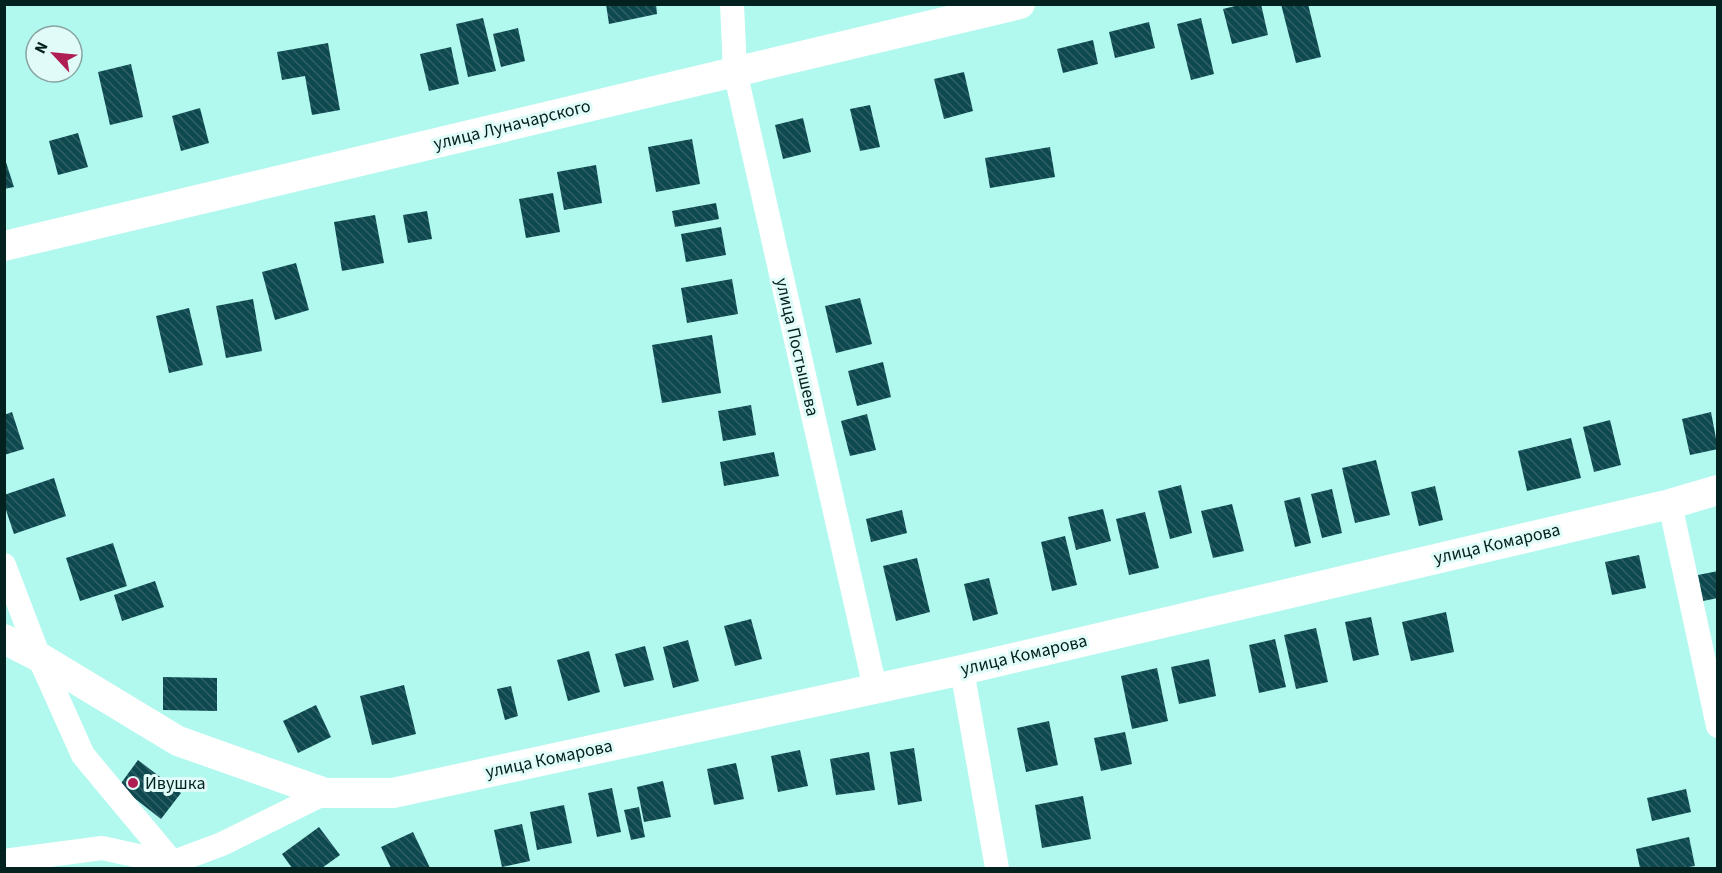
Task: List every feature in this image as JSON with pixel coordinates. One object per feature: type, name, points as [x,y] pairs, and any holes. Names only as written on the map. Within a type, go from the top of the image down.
[{"type":"street","name":"улица Постышева","points":[[732,4],[735,71],[875,688]]},
{"type":"street","name":"улица Луначарского","points":[[4,246],[1020,4]]},
{"type":"street","name":"улица Комарова","points":[[4,639],[39,657],[178,741],[326,793],[393,793],[962,670],[1670,504],[1718,490]]},
{"type":"street","points":[[1670,504],[1718,726]]},
{"type":"street","points":[[4,565],[39,657],[83,754],[174,866]]},
{"type":"street","points":[[962,670],[997,868]]},
{"type":"street","name":"улица Комарова","points":[[174,866],[326,793]]},
{"type":"street","points":[[4,861],[102,848],[174,866]]},
{"type":"building","points":[[606,4],[656,4],[657,14],[609,24]]},
{"type":"building","points":[[1243,4],[1261,4],[1268,35],[1232,44],[1223,9]]},
{"type":"building","points":[[1281,4],[1308,4],[1321,57],[1296,63]]},
{"type":"building","points":[[483,18],[496,71],[468,77],[456,24]]},
{"type":"building","points":[[1201,18],[1214,74],[1191,80],[1177,24]]},
{"type":"building","points":[[1149,22],[1155,48],[1115,58],[1109,32]]},
{"type":"building","points":[[518,28],[525,61],[501,67],[493,34]]},
{"type":"building","points":[[1093,40],[1098,64],[1063,73],[1057,49]]},
{"type":"building","points":[[328,43],[340,110],[312,115],[305,76],[282,80],[277,52]]},
{"type":"building","points":[[451,47],[459,84],[429,91],[420,54]]},
{"type":"building","points":[[131,64],[143,117],[110,125],[98,72]]},
{"type":"building","points":[[964,72],[973,111],[944,119],[934,79]]},
{"type":"building","points":[[870,105],[880,147],[860,151],[850,109]]},
{"type":"building","points":[[200,108],[209,143],[181,151],[172,116]]},
{"type":"building","points":[[803,118],[811,152],[783,159],[775,125]]},
{"type":"building","points":[[78,133],[88,167],[58,175],[49,141]]},
{"type":"building","points":[[692,139],[700,184],[656,192],[648,147]]},
{"type":"building","points":[[1050,147],[1055,177],[990,188],[985,158]]},
{"type":"building","points":[[4,156],[14,187],[4,189]]},
{"type":"building","points":[[596,165],[602,203],[564,210],[557,172]]},
{"type":"building","points":[[553,193],[560,232],[526,238],[519,199]]},
{"type":"building","points":[[716,203],[719,219],[675,227],[672,211]]},
{"type":"building","points":[[427,211],[432,239],[408,243],[403,215]]},
{"type":"building","points":[[375,215],[384,263],[342,271],[334,222]]},
{"type":"building","points":[[721,227],[726,255],[686,262],[681,234]]},
{"type":"building","points":[[296,263],[309,310],[275,320],[262,272]]},
{"type":"building","points":[[732,279],[738,314],[687,323],[681,288]]},
{"type":"building","points":[[860,298],[872,344],[836,353],[825,306]]},
{"type":"building","points":[[253,299],[262,351],[226,358],[216,306]]},
{"type":"building","points":[[189,308],[203,365],[169,373],[156,316]]},
{"type":"building","points":[[712,335],[721,393],[662,403],[652,345]]},
{"type":"building","points":[[883,362],[891,397],[857,406],[848,371]]},
{"type":"building","points":[[751,405],[756,435],[723,441],[718,411]]},
{"type":"building","points":[[12,412],[24,449],[4,455],[4,415]]},
{"type":"building","points":[[1711,412],[1718,449],[1690,455],[1682,419]]},
{"type":"building","points":[[867,414],[876,450],[850,456],[841,421]]},
{"type":"building","points":[[1610,420],[1621,465],[1594,472],[1583,427]]},
{"type":"building","points":[[1571,438],[1581,478],[1527,491],[1518,451]]},
{"type":"building","points":[[774,452],[779,476],[724,486],[720,462]]},
{"type":"building","points":[[1376,460],[1390,515],[1355,523],[1342,468]]},
{"type":"building","points":[[54,478],[66,516],[14,534],[4,504],[4,495]]},
{"type":"building","points":[[1181,485],[1192,533],[1170,539],[1158,491]]},
{"type":"building","points":[[1435,486],[1443,520],[1419,526],[1411,492]]},
{"type":"building","points":[[1332,489],[1342,533],[1322,538],[1311,494]]},
{"type":"building","points":[[1300,497],[1311,543],[1295,547],[1284,501]]},
{"type":"building","points":[[1232,504],[1244,551],[1213,558],[1201,511]]},
{"type":"building","points":[[1103,509],[1111,541],[1076,550],[1068,517]]},
{"type":"building","points":[[902,510],[907,533],[871,542],[866,519]]},
{"type":"building","points":[[1145,512],[1159,568],[1129,575],[1116,519]]},
{"type":"building","points":[[1065,536],[1077,585],[1052,591],[1041,542]]},
{"type":"building","points":[[113,543],[127,586],[80,601],[66,558]]},
{"type":"building","points":[[1639,555],[1646,588],[1612,595],[1605,562]]},
{"type":"building","points":[[917,558],[930,612],[896,621],[883,566]]},
{"type":"building","points":[[1718,571],[1718,598],[1703,601],[1698,575]]},
{"type":"building","points":[[989,578],[998,614],[973,621],[964,584]]},
{"type":"building","points":[[155,581],[164,607],[122,621],[114,595]]},
{"type":"building","points":[[1446,612],[1454,652],[1411,661],[1402,622]]},
{"type":"building","points":[[1371,617],[1379,655],[1353,661],[1345,622]]},
{"type":"building","points":[[751,619],[762,659],[735,666],[724,626]]},
{"type":"building","points":[[1316,628],[1328,682],[1296,689],[1284,635]]},
{"type":"building","points":[[1275,639],[1286,687],[1259,693],[1249,645]]},
{"type":"building","points":[[688,640],[699,681],[673,688],[663,647]]},
{"type":"building","points":[[645,646],[654,680],[624,687],[615,654]]},
{"type":"building","points":[[589,651],[600,692],[568,701],[557,660]]},
{"type":"building","points":[[1209,659],[1216,696],[1179,704],[1171,667]]},
{"type":"building","points":[[1157,668],[1168,721],[1132,729],[1121,676]]},
{"type":"building","points":[[163,677],[217,678],[217,711],[163,710]]},
{"type":"building","points":[[404,685],[416,734],[372,745],[360,696]]},
{"type":"building","points":[[511,686],[518,716],[505,720],[497,689]]},
{"type":"building","points":[[316,705],[331,737],[298,753],[283,721]]},
{"type":"building","points":[[1049,721],[1058,765],[1026,772],[1017,728]]},
{"type":"building","points":[[1125,732],[1132,764],[1101,771],[1094,738]]},
{"type":"building","points":[[914,748],[922,801],[898,805],[890,752]]},
{"type":"building","points":[[800,750],[808,786],[778,792],[771,756]]},
{"type":"building","points":[[869,752],[875,790],[836,795],[830,759]]},
{"type":"building","points":[[138,760],[181,793],[161,819],[119,786]]},
{"type":"building","points":[[736,763],[744,799],[714,805],[707,769]]},
{"type":"building","points":[[663,781],[671,817],[644,822],[637,787]]},
{"type":"building","points":[[612,788],[621,832],[597,837],[588,793]]},
{"type":"building","points":[[1686,789],[1691,812],[1652,821],[1647,798]]},
{"type":"building","points":[[1083,796],[1091,839],[1042,848],[1035,805]]},
{"type":"building","points":[[564,805],[572,843],[537,850],[530,812]]},
{"type":"building","points":[[639,807],[645,837],[631,840],[624,810]]},
{"type":"building","points":[[522,824],[530,861],[502,867],[494,830]]},
{"type":"building","points":[[319,827],[340,855],[322,868],[292,868],[282,854]]},
{"type":"building","points":[[413,832],[430,868],[391,868],[381,847]]},
{"type":"building","points":[[1689,837],[1695,866],[1640,868],[1636,849]]},
{"type":"place","name":"Ивушка","points":[[133,783]]}]
